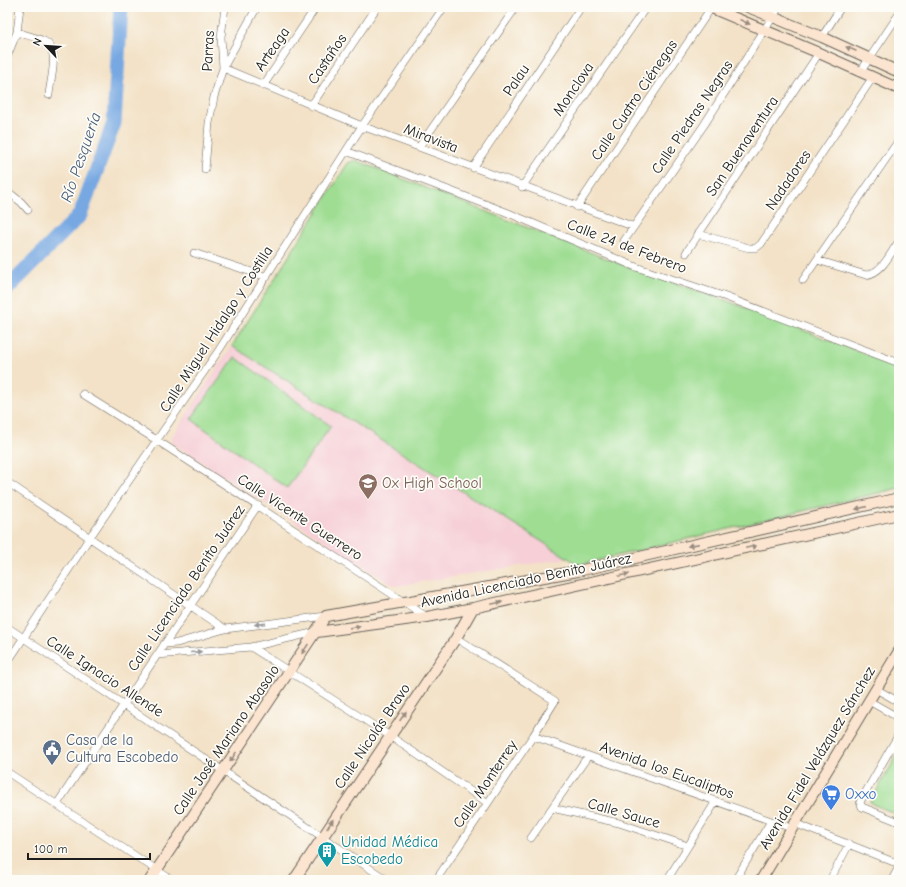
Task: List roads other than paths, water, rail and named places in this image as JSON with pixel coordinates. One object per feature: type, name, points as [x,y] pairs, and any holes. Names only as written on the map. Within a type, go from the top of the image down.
[{"type":"street","points":[[7,57],[17,32],[20,7]]},
{"type":"street","name":"Parras","points":[[204,169],[209,123],[214,97],[223,68],[221,37],[225,7]]},
{"type":"street","points":[[223,68],[257,7]]},
{"type":"street","name":"Arteaga","points":[[263,86],[316,7]]},
{"type":"street","name":"Castaños","points":[[311,106],[377,7]]},
{"type":"street","name":"Calle Miguel Hidalgo y Costilla","points":[[7,663],[90,537],[158,440],[267,277],[362,126],[444,7]]},
{"type":"street","points":[[419,147],[516,7]]},
{"type":"street","name":"Palau","points":[[473,168],[581,7]]},
{"type":"street","name":"Monclova","points":[[522,187],[646,7]]},
{"type":"street","points":[[748,7],[870,57],[899,72]]},
{"type":"street","name":"Calle Piedras Negras","points":[[624,241],[632,226],[704,125],[779,7]]},
{"type":"street","points":[[822,37],[841,7]]},
{"type":"street","points":[[710,8],[861,71],[899,90]]},
{"type":"street","name":"Calle Cuatro Ciénegas","points":[[578,207],[710,8]]},
{"type":"street","points":[[861,71],[899,14]]},
{"type":"street","points":[[17,32],[44,41],[52,48],[53,56],[48,95]]},
{"type":"street","name":"San Buenaventura","points":[[686,254],[819,53]]},
{"type":"street","name":"Miravista","points":[[223,68],[263,86],[362,126],[522,187],[632,226]]},
{"type":"street","name":"Nadadores","points":[[698,234],[749,248],[756,248],[761,244],[873,77]]},
{"type":"street","points":[[803,280],[899,140]]},
{"type":"street","name":"Calle 24 de Febrero","points":[[346,151],[506,212],[636,267],[726,297],[899,363]]},
{"type":"street","points":[[7,191],[21,202],[28,210]]},
{"type":"street","points":[[818,260],[866,275],[873,274],[879,270],[899,241]]},
{"type":"street","points":[[194,253],[267,277]]},
{"type":"street","name":"Calle Vicente Guerrero","points":[[83,394],[158,440],[427,617]]},
{"type":"street","points":[[7,482],[225,629]]},
{"type":"street","name":"Avenida Licenciado Benito Juárez","points":[[164,644],[178,643],[225,629],[326,616],[578,571],[899,498]]},
{"type":"street","points":[[876,504],[881,518]]},
{"type":"street","name":"Calle Licenciado Benito Juárez","points":[[57,804],[258,505]]},
{"type":"street","name":"Avenida Licenciado Benito Juárez","points":[[157,655],[251,647],[316,632],[427,617],[899,514]]},
{"type":"street","name":"Calle Nicolás Bravo","points":[[294,880],[456,638],[473,608]]},
{"type":"street","name":"Calle José Mariano Abasolo","points":[[150,880],[326,616]]},
{"type":"street","name":"Calle Ignacio Allende","points":[[7,627],[224,770],[387,880]]},
{"type":"street","name":"Calle Monterrey","points":[[436,880],[554,703],[553,698],[456,638]]},
{"type":"street","points":[[251,647],[390,736],[488,803]]},
{"type":"street","name":"Avenida Fidel Velázquez Sánchez","points":[[761,880],[899,651]]},
{"type":"street","points":[[876,689],[899,702]]},
{"type":"street","points":[[869,701],[899,718]]},
{"type":"street","points":[[899,734],[861,798],[860,804],[862,807],[899,822]]},
{"type":"street","name":"Avenida los Eucaliptos","points":[[533,736],[771,821],[793,825],[849,844],[899,864]]},
{"type":"street","points":[[531,838],[588,756]]},
{"type":"street","points":[[7,772],[172,880]]},
{"type":"street","points":[[667,880],[716,801]]},
{"type":"street","name":"Calle Sauce","points":[[552,808],[619,823],[688,846]]},
{"type":"street","name":"Avenida Fidel Velázquez Sánchez","points":[[735,880],[771,821]]},
{"type":"street","points":[[830,880],[849,844]]},
{"type":"street","points":[[892,880],[899,867]]},
{"type":"waterway","name":"Río Pesquería","points":[[7,289],[80,215],[114,123],[121,7]]},
{"type":"place","name":"Ox High School","points":[[368,500]]},
{"type":"place","name":"Casa de la Cultura Escobedo","points":[[52,766]]},
{"type":"place","name":"Oxxo","points":[[831,811]]},
{"type":"place","name":"Unidad Médica Escobedo","points":[[327,868]]}]
